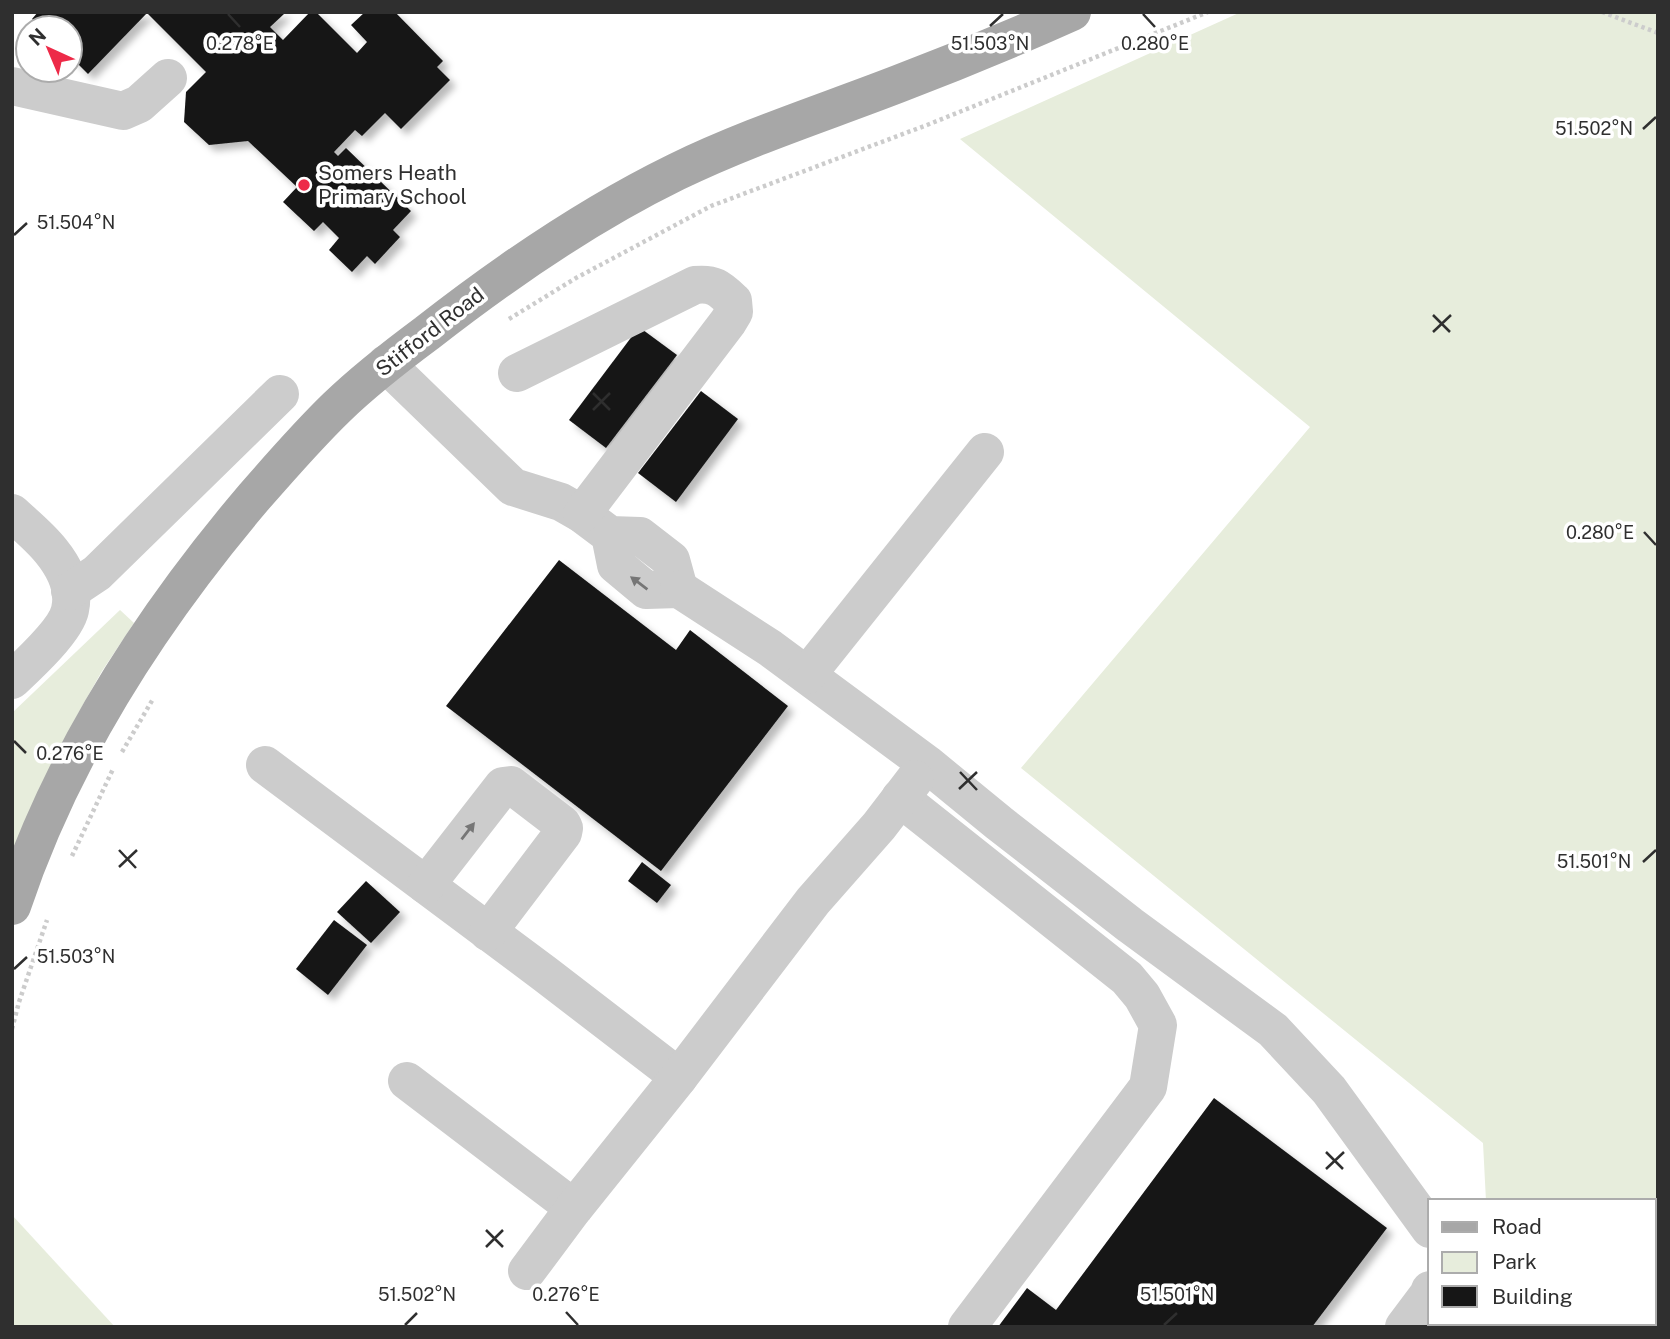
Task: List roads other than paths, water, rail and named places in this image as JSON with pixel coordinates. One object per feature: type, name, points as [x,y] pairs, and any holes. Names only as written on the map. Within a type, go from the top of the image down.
[{"type":"main road","name":"Stifford Road","points":[[30,911],[39,836],[72,765],[115,689],[168,606],[227,529],[295,450],[340,404],[386,364],[534,253],[598,214],[675,173],[753,137],[898,84],[1072,12]]},
{"type":"street","points":[[12,86],[123,111],[139,104],[168,78]]},
{"type":"street","points":[[517,373],[695,285],[710,284],[733,301],[734,312],[728,322],[596,524]]},
{"type":"street","points":[[386,364],[513,488],[561,502],[596,524],[640,536],[671,560],[679,589],[770,648],[927,764],[1119,917],[1273,1030],[1329,1090],[1428,1226]]},
{"type":"street","points":[[70,591],[97,573],[280,394]]},
{"type":"street","points":[[807,675],[985,452]]},
{"type":"street","points":[[12,513],[50,550],[67,575],[70,591],[70,611],[58,632],[37,657],[12,680]]},
{"type":"street","points":[[527,1271],[813,901],[927,764]]},
{"type":"street","points":[[265,765],[679,1077]]},
{"type":"street","points":[[426,885],[503,786],[511,785],[564,828],[563,833],[488,932]]},
{"type":"street","points":[[900,798],[1127,978],[1142,996],[1158,1026],[1148,1087],[967,1327]]},
{"type":"street","points":[[407,1081],[574,1208]]},
{"type":"street","points":[[1404,1327],[1428,1295]]},
{"type":"place","name":"Somers Heath Primary School","points":[[304,185]]}]
